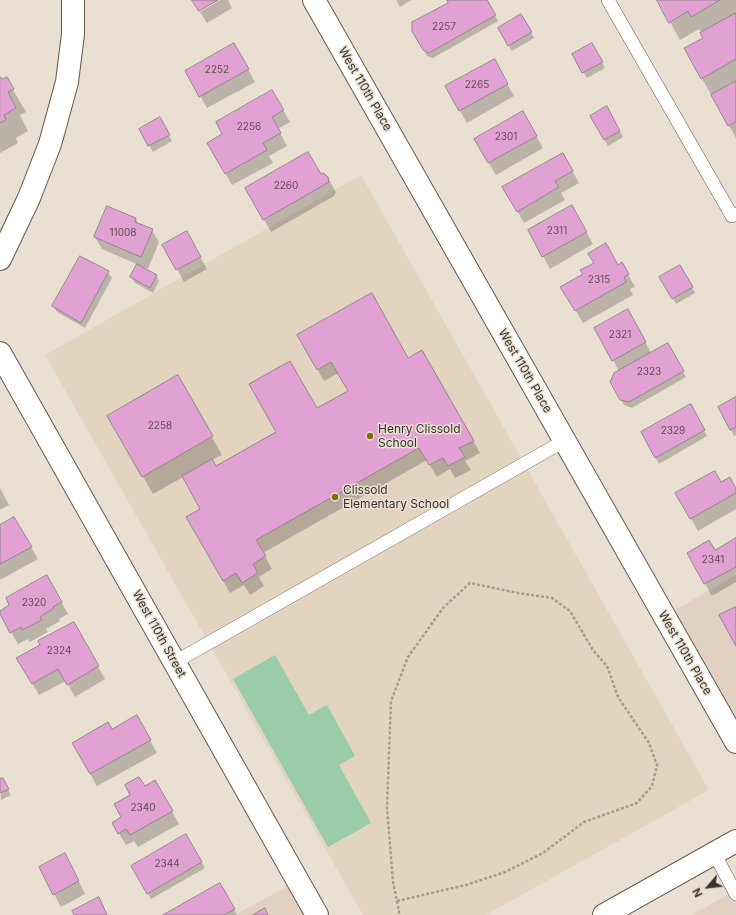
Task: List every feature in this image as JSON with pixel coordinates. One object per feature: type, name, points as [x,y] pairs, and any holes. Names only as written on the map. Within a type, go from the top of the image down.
[{"type":"street","points":[[0,259],[29,198],[50,144],[67,82],[73,34],[73,0]]},
{"type":"street","name":"West 110th Place","points":[[314,0],[736,742]]},
{"type":"street","name":"West 110th Street","points":[[0,353],[317,915]]},
{"type":"street","points":[[611,913],[736,841]]},
{"type":"lane","points":[[608,0],[732,216],[736,214]]},
{"type":"lane","points":[[175,662],[564,441]]},
{"type":"lane","points":[[714,853],[736,894]]},
{"type":"path","points":[[397,901],[466,885],[505,872],[543,853],[584,822],[637,803],[652,786],[657,765],[649,743],[618,697],[607,666],[594,650],[570,611],[552,598],[470,584],[443,608],[408,657],[391,701],[389,746],[387,807],[393,882],[399,915]]},
{"type":"shaded area","name":"Clissold Elementary School","points":[[361,175],[709,790],[486,915],[363,915],[45,355]]},
{"type":"shaded area","points":[[736,575],[736,728],[670,613]]},
{"type":"shaded area","points":[[291,884],[309,915],[235,915]]},
{"type":"shaded area","points":[[736,890],[736,915],[692,915]]},
{"type":"green space","points":[[275,655],[309,715],[327,705],[355,756],[339,765],[371,823],[328,847],[233,679]]},
{"type":"building","points":[[192,0],[218,0],[199,11]]},
{"type":"building","points":[[447,0],[487,0],[496,15],[429,53],[423,50],[412,31],[412,22],[448,3]]},
{"type":"building","points":[[657,0],[720,0],[691,17],[688,11],[669,23]]},
{"type":"building","points":[[736,13],[736,59],[701,79],[684,48],[703,38],[700,33]]},
{"type":"building","points":[[521,14],[532,32],[508,46],[498,28]]},
{"type":"building","points":[[234,43],[249,69],[199,97],[185,71]]},
{"type":"building","points":[[592,43],[603,62],[582,73],[572,54]]},
{"type":"building","points":[[495,59],[508,84],[459,111],[445,86]]},
{"type":"building","points":[[0,77],[2,79],[7,77],[14,89],[8,92],[16,108],[4,115],[6,120],[0,123]]},
{"type":"building","points":[[736,81],[736,122],[728,126],[711,95]]},
{"type":"building","points":[[272,90],[284,110],[272,117],[281,133],[263,143],[267,150],[225,174],[207,143],[222,134],[216,122]]},
{"type":"building","points":[[607,106],[620,131],[604,140],[590,116]]},
{"type":"building","points":[[523,111],[537,136],[488,163],[474,139]]},
{"type":"building","points":[[160,117],[170,135],[148,146],[139,129]]},
{"type":"building","points":[[308,152],[321,174],[323,173],[328,177],[329,182],[263,220],[245,188]]},
{"type":"building","points":[[563,153],[573,171],[555,181],[559,187],[517,212],[502,187]]},
{"type":"building","points":[[572,205],[587,232],[542,257],[528,230]]},
{"type":"building","points":[[107,206],[136,218],[135,222],[153,229],[141,257],[94,237]]},
{"type":"building","points":[[187,231],[201,257],[176,270],[162,245]]},
{"type":"building","points":[[606,243],[618,265],[622,262],[629,274],[624,277],[626,282],[575,311],[560,287],[583,274],[580,270],[594,263],[588,254]]},
{"type":"building","points":[[80,256],[109,271],[81,323],[52,306]]},
{"type":"building","points":[[137,264],[157,275],[150,288],[130,277]]},
{"type":"building","points":[[680,265],[693,287],[672,299],[659,277]]},
{"type":"building","name":"Henry Clissold School","points":[[372,293],[408,358],[422,350],[474,441],[459,448],[465,457],[448,466],[443,458],[429,465],[419,448],[256,540],[266,556],[253,564],[258,573],[242,583],[236,573],[223,581],[186,517],[200,509],[182,476],[212,459],[216,466],[276,432],[249,384],[290,361],[317,408],[348,391],[331,362],[317,370],[297,335]]},
{"type":"building","points":[[628,309],[646,342],[612,361],[594,328]]},
{"type":"building","points":[[668,343],[684,371],[629,402],[620,400],[610,382],[614,373]]},
{"type":"building","points":[[178,375],[213,436],[142,477],[107,416]]},
{"type":"building","points":[[736,397],[736,427],[730,430],[718,407]]},
{"type":"building","points":[[691,404],[705,430],[655,458],[641,432]]},
{"type":"building","points":[[715,471],[721,482],[730,477],[736,489],[736,493],[690,519],[675,493]]},
{"type":"building","points":[[14,517],[32,547],[0,564],[0,525]]},
{"type":"building","points":[[736,538],[736,567],[704,584],[687,553],[709,540],[715,550]]},
{"type":"building","points":[[47,575],[62,602],[40,617],[42,620],[22,630],[21,627],[10,633],[0,614],[0,611],[9,605],[6,598]]},
{"type":"building","points":[[736,607],[736,646],[719,615]]},
{"type":"building","points":[[74,622],[99,666],[67,685],[58,669],[32,684],[16,658],[40,645],[38,641]]},
{"type":"building","points":[[137,715],[151,740],[90,774],[72,743],[108,722],[112,729]]},
{"type":"building","points":[[139,777],[145,786],[155,780],[173,811],[130,835],[126,829],[118,834],[112,823],[121,817],[114,804],[130,795],[125,785]]},
{"type":"building","points":[[3,778],[9,789],[0,793],[0,779]]},
{"type":"building","points":[[186,834],[202,862],[147,894],[131,866]]},
{"type":"building","points":[[65,853],[79,881],[53,895],[39,867]]},
{"type":"building","points":[[220,883],[235,909],[224,915],[163,915]]},
{"type":"building","points":[[99,897],[107,915],[74,915],[72,911]]},
{"type":"building","points":[[265,908],[268,915],[253,915]]},
{"type":"place","name":"Henry Clissold School","points":[[370,436]]},
{"type":"place","name":"Clissold Elementary School","points":[[335,497]]}]
